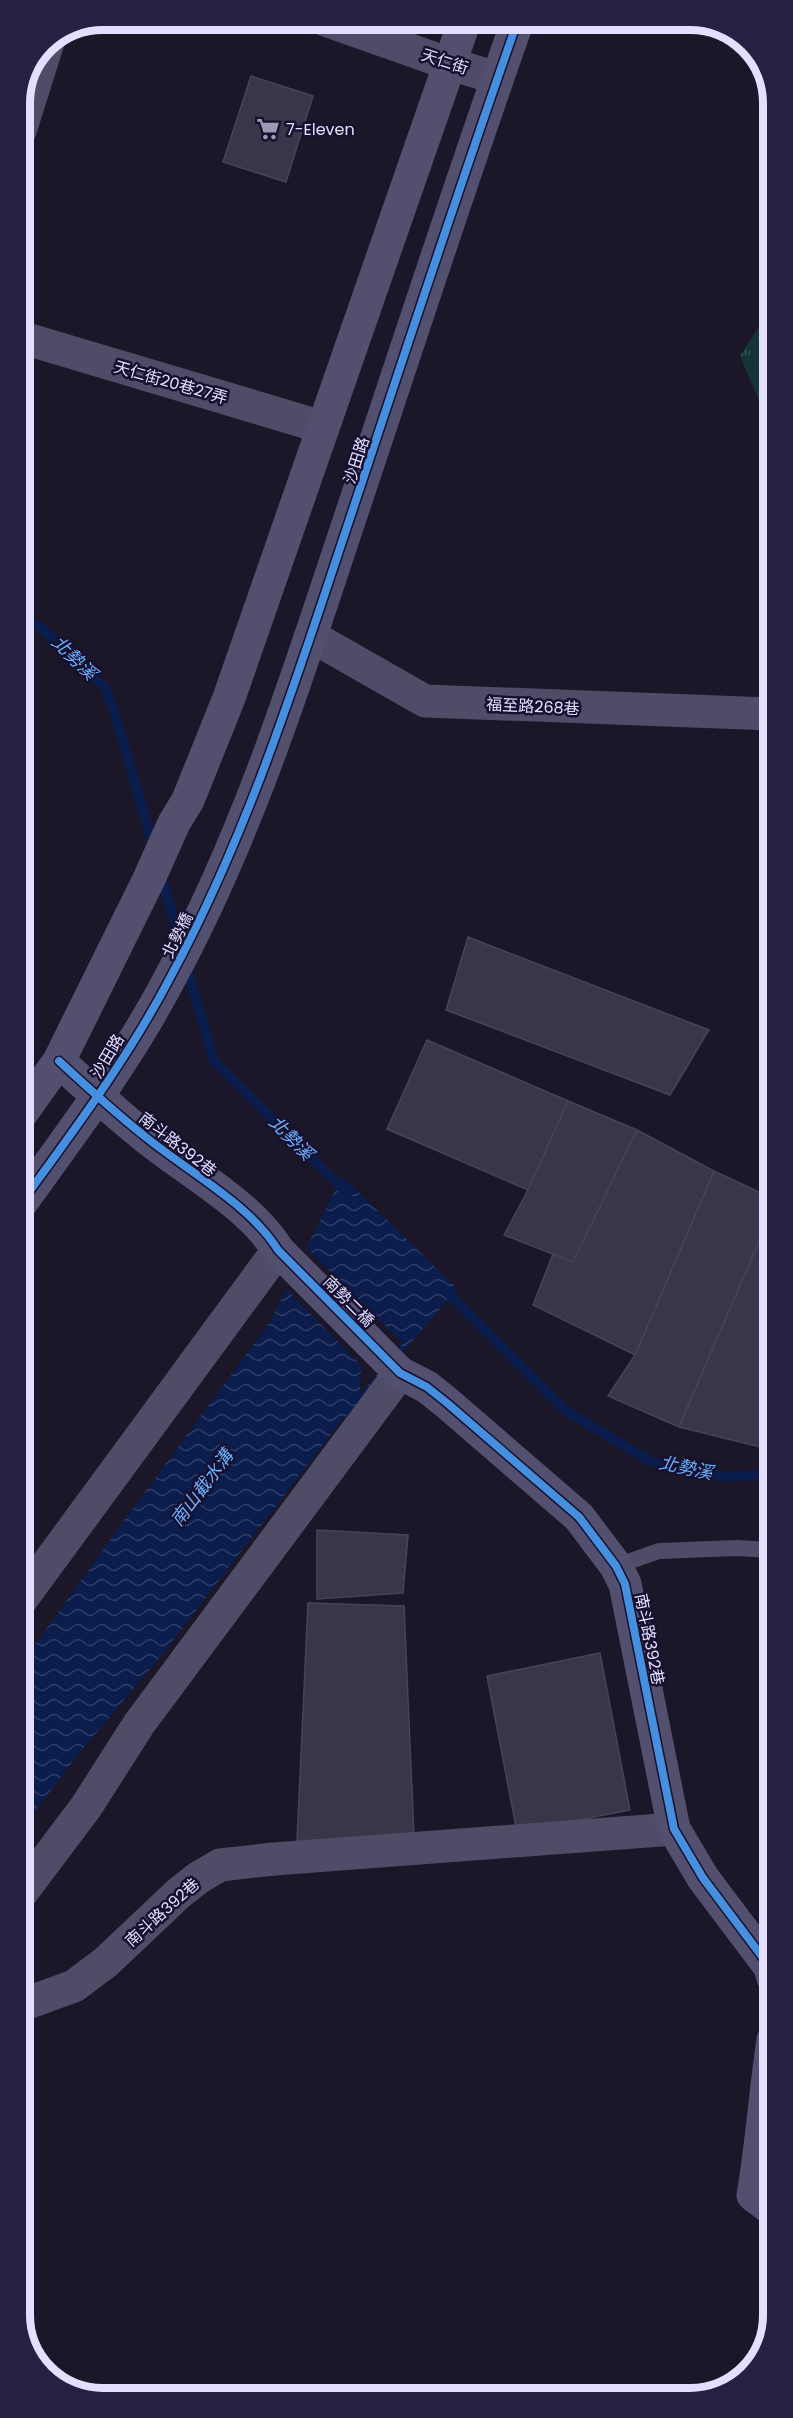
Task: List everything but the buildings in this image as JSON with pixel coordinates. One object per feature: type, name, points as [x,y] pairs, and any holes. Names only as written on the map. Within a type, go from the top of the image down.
[{"type":"street","name":"天仁街","points":[[353,30],[450,64],[498,78]]},
{"type":"street","points":[[30,1101],[59,1061],[149,879],[174,823],[188,800],[229,698],[462,30]]},
{"type":"street","name":"沙田路","points":[[207,904],[241,827],[311,636],[515,30]]},
{"type":"street","points":[[30,98],[40,66]]},
{"type":"street","name":"天仁街20巷27弄","points":[[30,341],[322,427]]},
{"type":"street","name":"福至路268巷","points":[[311,636],[425,701],[763,714]]},
{"type":"street","name":"北勢橋","points":[[171,978],[207,904]]},
{"type":"street","name":"沙田路","points":[[30,1191],[99,1096],[171,978]]},
{"type":"street","name":"南斗路392巷","points":[[59,1061],[142,1134],[247,1214],[267,1232],[278,1250]]},
{"type":"street","points":[[30,1588],[278,1250]]},
{"type":"street","name":"南勢二橋","points":[[278,1250],[400,1373]]},
{"type":"street","points":[[30,1881],[86,1807],[139,1724],[400,1373]]},
{"type":"street","name":"南斗路392巷","points":[[400,1373],[427,1387],[447,1403],[579,1517],[616,1566],[625,1584],[674,1829],[703,1878],[763,1958]]},
{"type":"street","name":"南斗路392巷","points":[[30,2003],[74,1986],[106,1962],[179,1893],[220,1865],[674,1829]]},
{"type":"street","points":[[763,2127],[753,2195],[763,2202]]},
{"type":"lane","points":[[616,1566],[659,1551],[737,1548],[763,1549]]},
{"type":"green space","points":[[763,320],[763,409],[740,356]]},
{"type":"water","name":"南山截水溝","points":[[342,1176],[458,1289],[338,1425],[157,1661],[79,1753],[30,1818],[30,1652],[270,1322]]},
{"type":"pier","points":[[305,1247],[403,1343],[360,1394],[361,1365],[284,1287]]},
{"type":"waterway","name":"北勢溪","points":[[30,621],[43,629],[105,688],[116,717],[154,849]]},
{"type":"waterway","name":"北勢溪","points":[[160,872],[180,941]]},
{"type":"waterway","name":"北勢溪","points":[[186,965],[214,1061],[347,1193]]},
{"type":"waterway","name":"北勢溪","points":[[443,1288],[566,1411],[652,1462],[728,1477],[763,1475]]},
{"type":"cycle path","points":[[30,1191],[100,1092],[155,1006],[197,925],[244,819],[304,657],[515,30]]},
{"type":"cycle path","points":[[59,1061],[131,1125],[251,1217],[278,1250],[400,1373],[427,1387],[447,1403],[579,1517],[616,1566],[625,1584],[674,1829],[703,1878],[763,1958]]},
{"type":"place","name":"7-Eleven","points":[[268,129]]}]
